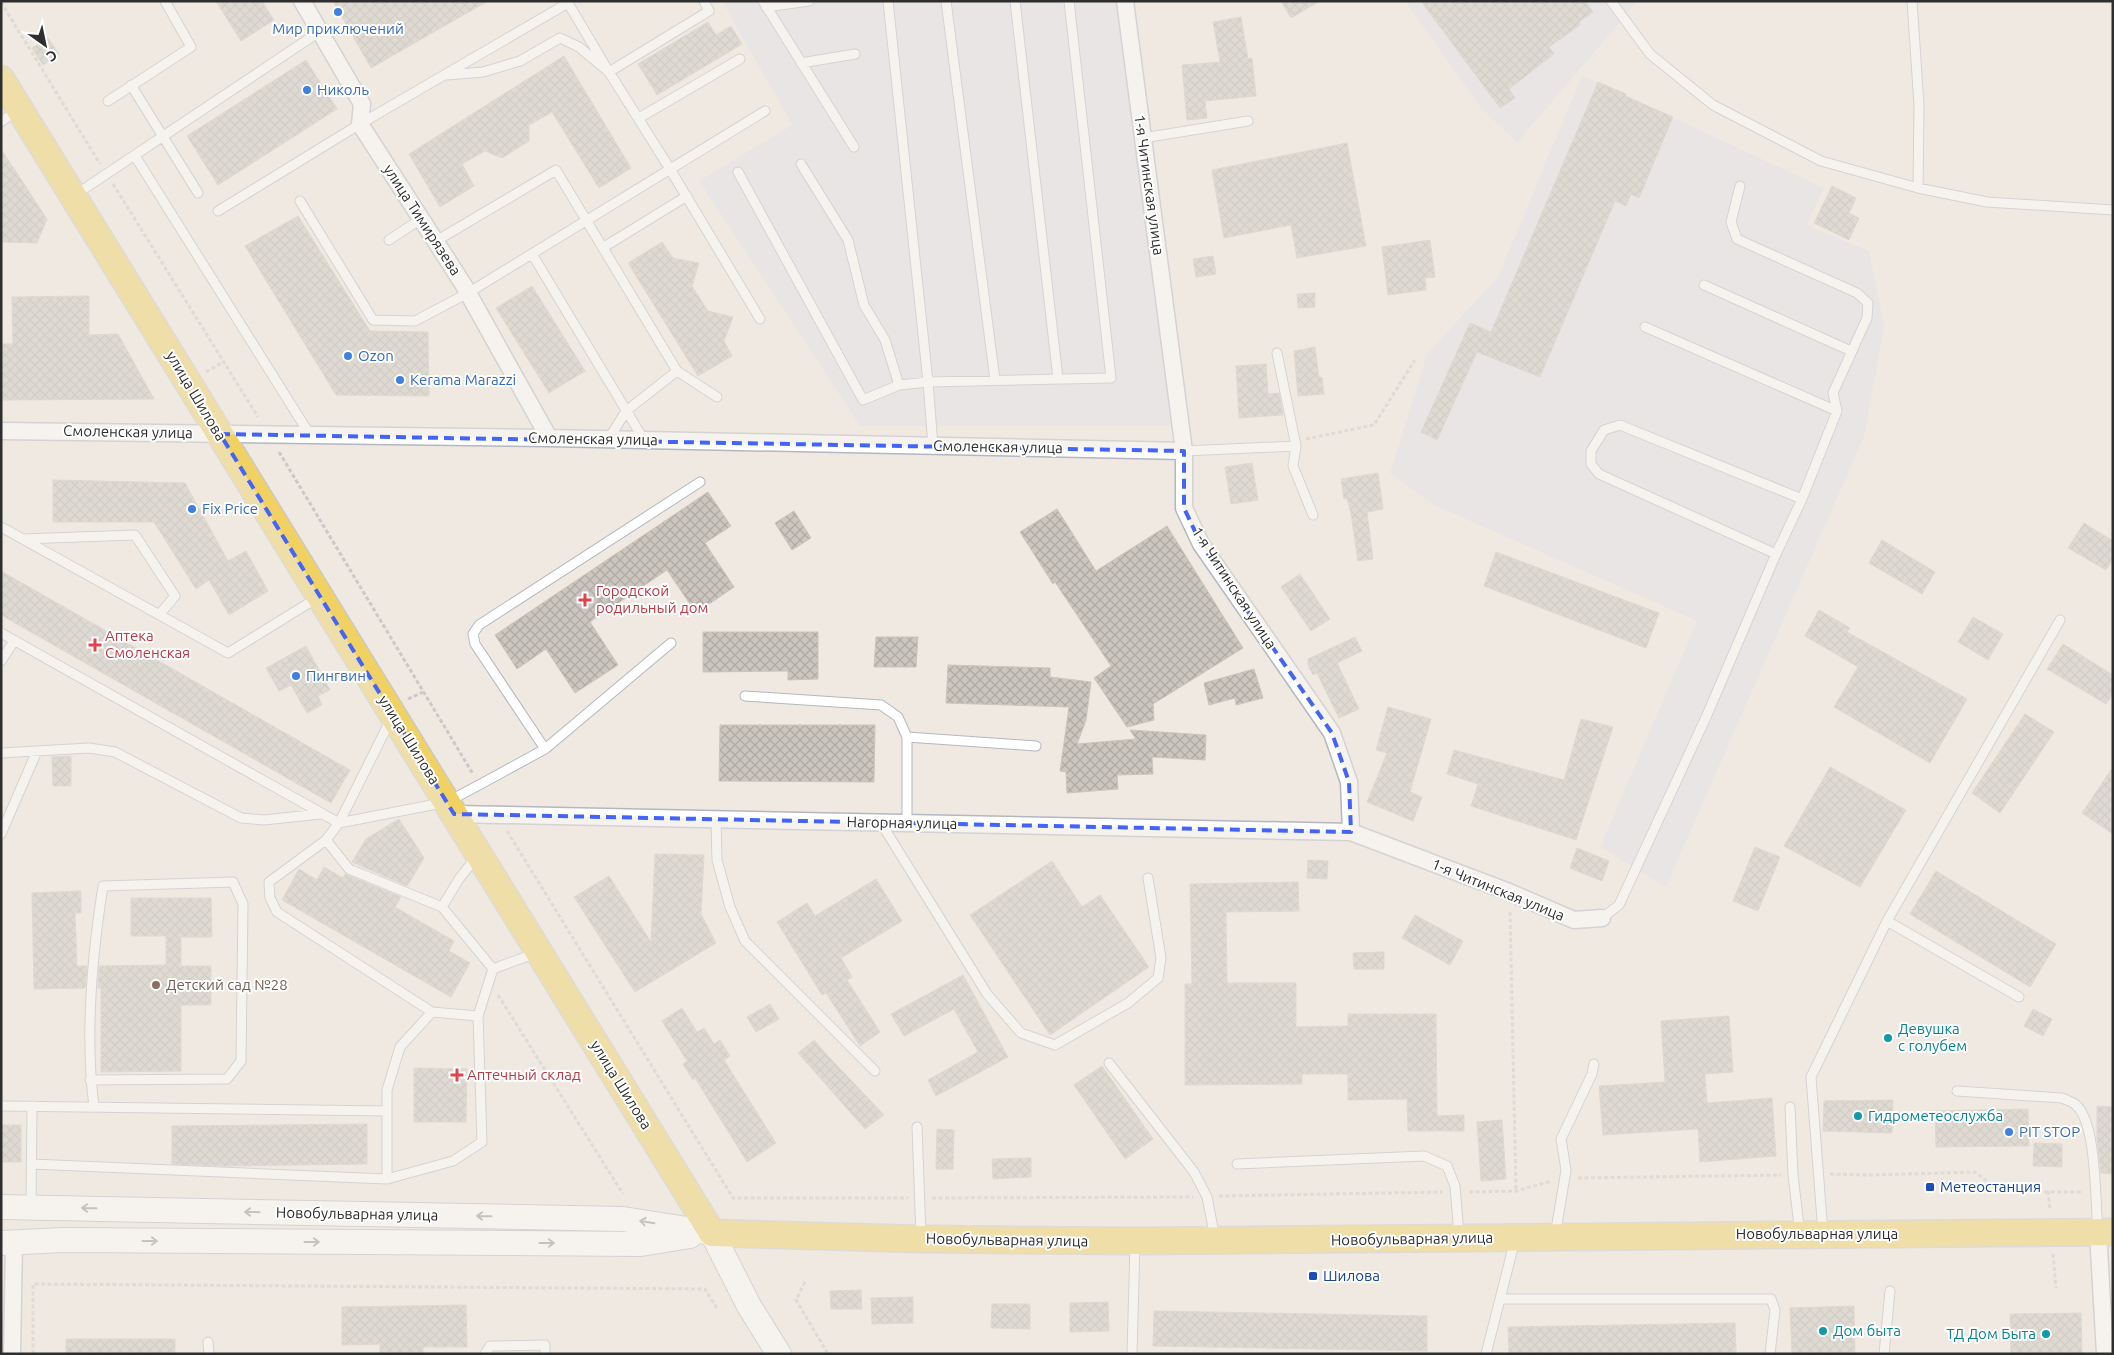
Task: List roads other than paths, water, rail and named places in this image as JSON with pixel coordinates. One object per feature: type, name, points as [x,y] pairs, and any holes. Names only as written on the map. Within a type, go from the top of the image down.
[{"type":"main road","name":"улица Шилова","points":[[1,79],[10,115],[73,196],[712,1233],[749,1306],[779,1354]]},
{"type":"main road","name":"Новобульварная улица","points":[[1,1207],[623,1219],[712,1233],[921,1239],[1136,1241],[2105,1232]]},
{"type":"main road","name":"Новобульварная улица","points":[[8,1243],[64,1240],[641,1244],[712,1233]]},
{"type":"street","points":[[302,1],[362,104],[360,124]]},
{"type":"street","name":"1-я Читинская улица","points":[[1125,1],[1184,451],[1184,508],[1201,544],[1332,733],[1349,782],[1351,832],[1509,892],[1574,920],[1602,918]]},
{"type":"street","name":"улица Тимирязева","points":[[360,124],[468,293],[549,438]]},
{"type":"street","name":"Смоленская улица","points":[[1,431],[549,438],[1184,451]]},
{"type":"street","name":"Нагорная улица","points":[[450,808],[498,815],[1351,832]]},
{"type":"street","points":[[2105,1232],[2105,1354]]},
{"type":"street","points":[[8,1243],[12,1354]]},
{"type":"lane","points":[[108,101],[192,47],[165,1]]},
{"type":"lane","points":[[609,72],[709,11],[704,1]]},
{"type":"lane","points":[[810,1],[765,4],[854,147]]},
{"type":"lane","points":[[888,1],[933,446]]},
{"type":"lane","points":[[946,1],[995,380]]},
{"type":"lane","points":[[1015,1],[1058,379]]},
{"type":"lane","points":[[738,172],[863,400],[899,385],[928,382],[1111,378],[1069,1]]},
{"type":"lane","points":[[1611,1],[1650,54],[1713,105],[1821,161],[1918,188],[1987,202],[2113,210]]},
{"type":"lane","points":[[1912,1],[1919,105],[1918,188]]},
{"type":"lane","points":[[218,211],[360,124],[568,3],[760,319]]},
{"type":"lane","points":[[73,196],[319,32]]},
{"type":"lane","points":[[444,75],[483,72],[520,61],[560,38],[579,47],[609,72]]},
{"type":"lane","points":[[801,63],[855,54]]},
{"type":"lane","points":[[639,118],[740,59]]},
{"type":"lane","points":[[131,85],[198,193]]},
{"type":"lane","points":[[300,201],[374,320],[415,321],[468,293],[765,111]]},
{"type":"lane","points":[[1143,138],[1248,121]]},
{"type":"lane","points":[[135,156],[310,435]]},
{"type":"lane","points":[[801,164],[848,240],[864,305],[885,340],[899,385]]},
{"type":"lane","points":[[436,241],[556,170],[604,247],[677,372],[717,397]]},
{"type":"lane","points":[[1602,918],[1619,905],[1707,715],[1776,554],[1802,499],[1837,411],[1833,393],[1867,318],[1868,302],[1857,293],[1737,239],[1731,222],[1740,186]]},
{"type":"lane","points":[[604,247],[687,196]]},
{"type":"lane","points":[[389,240],[422,219]]},
{"type":"lane","points":[[532,254],[644,440]]},
{"type":"lane","points":[[1704,285],[1852,351]]},
{"type":"lane","points":[[1645,327],[1837,411]]},
{"type":"lane","points":[[1277,353],[1296,446],[1293,466],[1313,515]]},
{"type":"lane","points":[[608,440],[626,410],[677,372]]},
{"type":"lane","points":[[1776,554],[1599,474],[1591,464],[1591,450],[1604,430],[1620,425],[1802,499]]},
{"type":"lane","points":[[1184,451],[1296,446]]},
{"type":"lane","points":[[545,749],[475,644],[473,634],[479,625],[700,482]]},
{"type":"lane","points":[[1,527],[228,653],[320,596]]},
{"type":"lane","points":[[22,539],[135,535],[175,596],[159,615]]},
{"type":"lane","points":[[1811,1234],[1817,1174],[1811,1077],[1886,921],[2060,620]]},
{"type":"lane","points":[[1,633],[320,814],[339,822],[450,808],[479,785],[545,749],[671,643]]},
{"type":"lane","points":[[1,662],[14,641]]},
{"type":"lane","points":[[745,696],[881,705],[898,717],[907,737],[907,824]]},
{"type":"lane","points":[[393,715],[339,822],[326,840],[269,882],[270,898],[277,912],[432,1012],[478,1016]]},
{"type":"lane","points":[[907,737],[1036,746]]},
{"type":"lane","points":[[1,753],[89,748],[115,752],[241,818],[264,820],[320,814]]},
{"type":"lane","points":[[1,834],[37,751]]},
{"type":"lane","points":[[716,820],[717,860],[730,907],[745,941],[875,1071]]},
{"type":"lane","points":[[880,823],[987,994],[1021,1033],[1055,1045],[1128,1003],[1158,978],[1161,958],[1148,878]]},
{"type":"lane","points":[[326,840],[349,869],[442,908],[493,969]]},
{"type":"lane","points":[[442,908],[459,879],[478,854]]},
{"type":"lane","points":[[90,1080],[227,1079],[241,1061],[243,904],[233,882],[103,886],[95,934],[90,1080],[94,1107]]},
{"type":"lane","points":[[1886,921],[2019,997]]},
{"type":"lane","points":[[493,969],[538,952]]},
{"type":"lane","points":[[31,1164],[388,1179],[452,1161],[482,1142],[478,1016],[493,969]]},
{"type":"lane","points":[[388,1179],[387,1090],[400,1047],[432,1012]]},
{"type":"lane","points":[[1109,1063],[1194,1172],[1207,1197],[1215,1240]]},
{"type":"lane","points":[[1555,1237],[1566,1170],[1561,1139],[1592,1074],[1594,1064]]},
{"type":"lane","points":[[1957,1091],[2062,1098],[2077,1105],[2087,1124],[2093,1148],[2105,1232]]},
{"type":"lane","points":[[1,1106],[387,1111]]},
{"type":"lane","points":[[31,1208],[32,1106]]},
{"type":"lane","points":[[1790,1107],[1794,1174],[1811,1234]]},
{"type":"lane","points":[[917,1127],[921,1239]]},
{"type":"lane","points":[[1237,1164],[1424,1156],[1447,1166],[1455,1192],[1459,1238]]},
{"type":"lane","points":[[1486,1354],[1516,1238]]},
{"type":"lane","points":[[1132,1354],[1136,1241]]},
{"type":"lane","points":[[1884,1354],[1890,1291]]},
{"type":"lane","points":[[1500,1299],[1771,1299],[1776,1310],[1770,1354]]},
{"type":"lane","points":[[208,1342],[209,1354]]},
{"type":"lane","points":[[485,1354],[490,1346],[545,1344],[545,1354]]},
{"type":"place","name":"Мир приключений","points":[[338,12]]},
{"type":"place","name":"Николь","points":[[307,90]]},
{"type":"place","name":"Ozon","points":[[348,356]]},
{"type":"place","name":"Kerama Marazzi","points":[[400,380]]},
{"type":"place","name":"Fix Price","points":[[192,509]]},
{"type":"place","name":"Городской родильный дом","points":[[585,600]]},
{"type":"place","name":"Аптека Смоленская","points":[[95,645]]},
{"type":"place","name":"Пингвин","points":[[296,676]]},
{"type":"place","name":"Детский сад №28","points":[[156,985]]},
{"type":"place","name":"Девушка с голубем","points":[[1888,1038]]},
{"type":"place","name":"Аптечный склад","points":[[457,1075]]},
{"type":"place","name":"Гидрометеослужба","points":[[1858,1116]]},
{"type":"place","name":"PIT STOP","points":[[2009,1132]]},
{"type":"place","name":"Метеостанция","points":[[1930,1187]]},
{"type":"place","name":"Шилова","points":[[1313,1276]]},
{"type":"place","name":"Дом быта","points":[[1823,1331]]},
{"type":"place","name":"ТД Дом Быта","points":[[2046,1334]]}]
